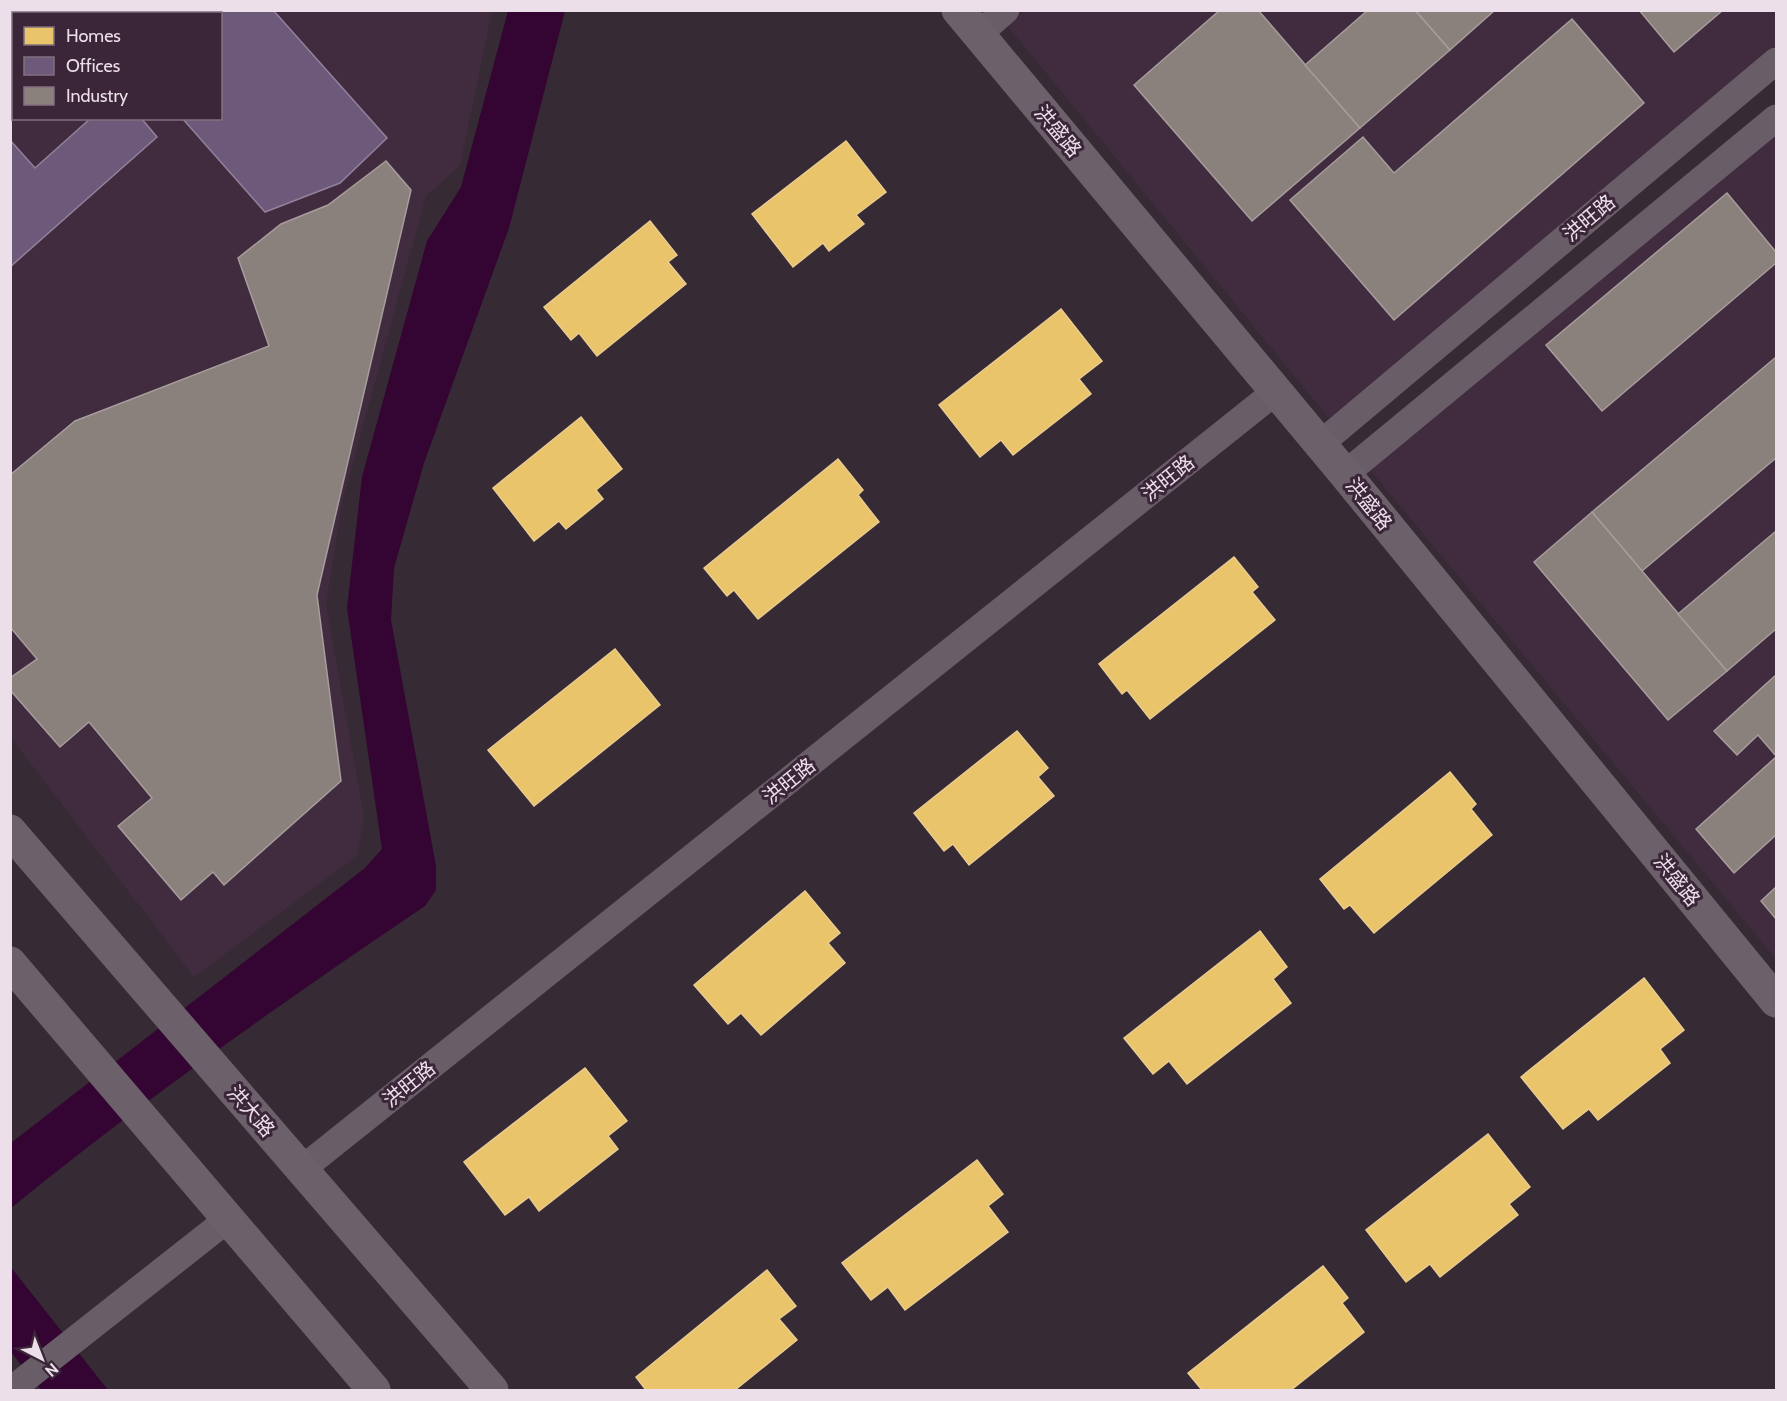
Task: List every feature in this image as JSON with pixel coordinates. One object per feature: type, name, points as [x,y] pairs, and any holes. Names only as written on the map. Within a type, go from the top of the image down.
[{"type":"main road","name":"洪盛路","points":[[968,23],[1345,474],[1776,1001]]},
{"type":"main road","name":"洪大路","points":[[10,831],[492,1390]]},
{"type":"main road","points":[[10,963],[374,1390]]},
{"type":"street","points":[[968,23],[1006,10]]},
{"type":"street","name":"洪旺路","points":[[1319,445],[1776,61]]},
{"type":"street","points":[[1345,474],[1776,118]]},
{"type":"street","name":"洪旺路","points":[[302,1169],[1275,392]]},
{"type":"street","points":[[11,1390],[228,1219]]},
{"type":"shaded area","points":[[1023,10],[1776,10],[1776,49],[1332,422],[1006,24]]},
{"type":"shaded area","points":[[11,11],[492,11],[460,166],[426,196],[342,503],[326,605],[364,816],[358,855],[194,977],[11,738]]},
{"type":"shaded area","points":[[508,11],[565,11],[509,228],[424,463],[394,568],[391,620],[436,866],[436,890],[425,906],[214,1052],[11,1208],[11,1143],[365,868],[382,849],[347,608],[362,477],[427,241],[461,187]]},
{"type":"shaded area","points":[[1776,131],[1776,959],[1366,465]]},
{"type":"shaded area","points":[[10,1266],[108,1390],[41,1390],[11,1352]]},
{"type":"building: Homes","points":[[846,141],[886,192],[856,215],[864,224],[829,251],[823,243],[793,267],[752,214]]},
{"type":"building: Homes","points":[[650,221],[677,255],[668,262],[686,284],[597,356],[579,333],[571,340],[544,307]]},
{"type":"building: Homes","points":[[1061,309],[1102,361],[1079,379],[1091,394],[1013,455],[1001,440],[980,457],[939,405]]},
{"type":"building: Homes","points":[[581,417],[622,469],[596,490],[603,499],[566,529],[559,521],[534,541],[493,488]]},
{"type":"building: Homes","points":[[838,459],[863,490],[858,495],[879,522],[758,619],[734,590],[727,596],[704,568]]},
{"type":"building: Homes","points":[[1234,557],[1258,587],[1252,592],[1275,620],[1150,719],[1127,690],[1122,694],[1099,664]]},
{"type":"building: Homes","points":[[615,649],[660,705],[534,806],[488,750]]},
{"type":"building: Homes","points":[[1017,731],[1048,768],[1038,777],[1054,796],[969,865],[953,844],[944,851],[914,813]]},
{"type":"building: Homes","points":[[1450,772],[1476,804],[1471,809],[1492,835],[1374,933],[1350,905],[1344,909],[1320,879]]},
{"type":"building: Homes","points":[[805,891],[840,933],[828,943],[845,963],[761,1035],[741,1013],[728,1024],[694,985]]},
{"type":"building: Homes","points":[[1260,931],[1287,967],[1273,979],[1291,1003],[1187,1084],[1169,1061],[1153,1074],[1124,1038]]},
{"type":"building: Homes","points":[[1644,978],[1684,1030],[1660,1049],[1670,1063],[1598,1120],[1589,1109],[1563,1129],[1521,1077]]},
{"type":"building: Homes","points":[[585,1068],[627,1121],[608,1136],[618,1149],[539,1211],[529,1197],[505,1215],[464,1162]]},
{"type":"building: Homes","points":[[1488,1134],[1530,1187],[1509,1204],[1518,1215],[1440,1277],[1430,1264],[1406,1282],[1366,1230]]},
{"type":"building: Homes","points":[[977,1160],[1003,1194],[988,1206],[1008,1232],[905,1310],[888,1287],[871,1300],[842,1263]]},
{"type":"building: Homes","points":[[1323,1266],[1348,1298],[1342,1303],[1364,1332],[1291,1390],[1202,1390],[1188,1373]]},
{"type":"building: Homes","points":[[767,1270],[796,1306],[779,1319],[797,1340],[735,1390],[646,1390],[636,1377]]},
{"type":"building: Offices","points":[[184,10],[273,10],[387,138],[340,183],[265,212],[184,120],[222,120],[222,12],[182,12]]},
{"type":"building: Offices","points":[[89,120],[143,120],[157,137],[10,267],[10,140],[35,168]]},
{"type":"building: Industry","points":[[1220,10],[1258,10],[1360,128],[1252,221],[1134,85]]},
{"type":"building: Industry","points":[[1368,10],[1415,10],[1450,50],[1360,128],[1305,65]]},
{"type":"building: Industry","points":[[1415,10],[1495,10],[1450,50]]},
{"type":"building: Industry","points":[[1639,10],[1723,10],[1674,52]]},
{"type":"building: Industry","points":[[1572,19],[1644,103],[1394,320],[1290,200],[1363,137],[1394,173]]},
{"type":"building: Industry","points":[[386,161],[411,190],[317,595],[341,781],[224,885],[213,872],[181,900],[118,826],[152,798],[89,722],[60,747],[10,690],[10,678],[37,659],[10,627],[10,475],[75,421],[269,346],[238,258],[281,224],[328,205]]},
{"type":"building: Industry","points":[[1727,193],[1776,252],[1776,263],[1602,411],[1546,345]]},
{"type":"building: Industry","points":[[1776,357],[1776,458],[1642,571],[1592,512]]},
{"type":"building: Industry","points":[[1592,512],[1727,671],[1668,720],[1534,562]]},
{"type":"building: Industry","points":[[1776,531],[1776,629],[1727,671],[1678,614]]},
{"type":"building: Industry","points":[[1776,675],[1776,756],[1758,735],[1737,755],[1714,731]]},
{"type":"building: Industry","points":[[1776,757],[1776,835],[1734,873],[1696,829]]},
{"type":"building: Industry","points":[[1776,887],[1776,919],[1761,901]]}]
